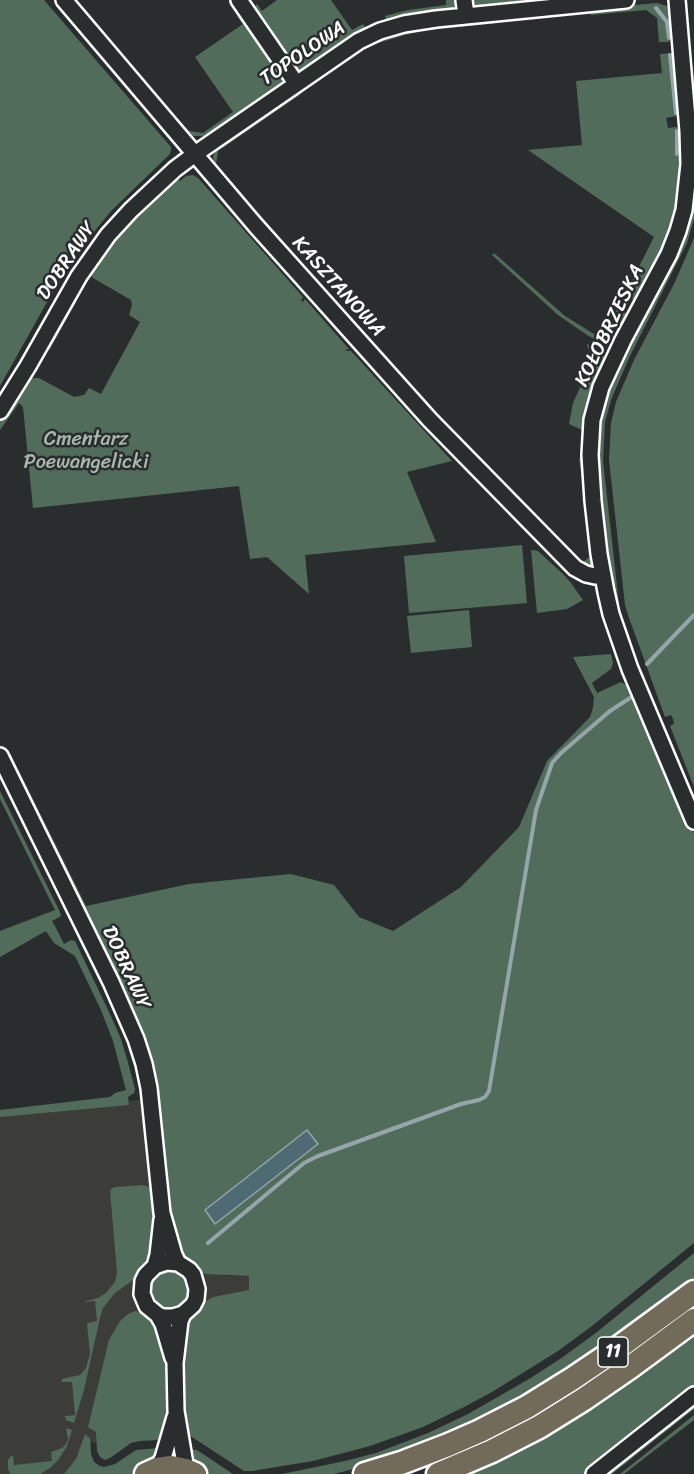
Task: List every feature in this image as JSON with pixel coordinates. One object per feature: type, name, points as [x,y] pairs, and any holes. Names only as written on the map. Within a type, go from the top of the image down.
[{"type":"main road","name":"11","points":[[365,1474],[438,1449],[527,1407],[607,1356],[694,1292]]},
{"type":"main road","name":"11","points":[[438,1474],[492,1451],[548,1421],[629,1368],[694,1320]]},
{"type":"main road","points":[[152,1471],[171,1467],[190,1472]]},
{"type":"street","name":"KASZTANOWA","points":[[64,0],[256,226],[464,456],[575,568],[586,574],[603,575]]},
{"type":"street","points":[[239,0],[296,83]]},
{"type":"street","points":[[464,0],[466,16]]},
{"type":"street","name":"TOPOLOWA","points":[[195,154],[372,33],[404,24],[436,19],[626,0]]},
{"type":"street","name":"KOŁOBRZESKA","points":[[677,0],[689,164],[681,221],[674,243],[607,373],[594,411],[590,440],[593,501],[611,614],[630,669],[694,821]]},
{"type":"street","name":"DOBRAWY","points":[[0,411],[97,249],[147,195],[195,154]]},
{"type":"street","name":"DOBRAWY","points":[[0,756],[111,982],[136,1039],[144,1064],[149,1088],[162,1213],[158,1256],[155,1266],[143,1281],[142,1294],[147,1306],[158,1315],[163,1324],[175,1363]]},
{"type":"street","name":"DOBRAWY","points":[[162,1213],[178,1263],[193,1275],[197,1289],[193,1305],[183,1314],[180,1321],[175,1363],[176,1411]]},
{"type":"street","points":[[155,1266],[167,1262],[178,1263]]},
{"type":"street","points":[[158,1315],[173,1317],[183,1314]]},
{"type":"street","points":[[594,1474],[694,1395]]},
{"type":"street","points":[[152,1471],[163,1458],[176,1411]]},
{"type":"street","points":[[176,1411],[190,1472]]},
{"type":"shaded area","points":[[169,1097],[224,1276],[249,1276],[249,1290],[196,1440],[185,1435],[91,1443],[73,1474],[0,1474],[0,1114]]},
{"type":"green space","points":[[0,0],[44,0],[171,147],[171,150],[170,154],[111,211],[80,249],[51,295],[0,386]]},
{"type":"green space","points":[[277,0],[331,0],[352,30],[363,24],[364,31],[304,71],[300,71],[293,67],[252,10],[257,4],[262,11]]},
{"type":"green space","points":[[446,0],[457,0],[455,6],[448,12],[387,22],[385,16],[408,10],[446,5]]},
{"type":"green space","points":[[470,0],[521,0],[522,5],[480,8]]},
{"type":"green space","points":[[657,3],[671,10],[673,38],[668,42],[659,42],[657,18],[646,10],[591,15],[590,9]]},
{"type":"green space","points":[[237,16],[243,16],[281,74],[282,82],[279,89],[214,133],[212,130],[203,136],[193,136],[178,119],[189,131],[203,133],[233,112],[195,57],[243,24]]},
{"type":"green space","points":[[496,19],[498,23],[419,31],[378,43],[375,38],[405,30]]},
{"type":"green space","points":[[660,54],[674,55],[681,112],[676,116],[666,118],[668,128],[676,127],[682,134],[683,164],[676,219],[668,241],[637,301],[624,296],[654,237],[528,150],[582,145],[576,81],[662,73]]},
{"type":"green space","points":[[298,90],[301,94],[218,151],[216,164],[213,158],[214,153],[222,146],[221,143]]},
{"type":"green space","name":"Cmentarz Poewangelicki","points":[[193,175],[303,297],[301,301],[305,299],[349,349],[345,350],[351,351],[452,461],[407,472],[436,542],[305,555],[309,594],[267,557],[250,559],[239,486],[33,508],[23,407],[19,403],[0,430],[0,421],[26,382],[33,378],[39,378],[74,397],[84,395],[89,388],[101,394],[140,322],[129,315],[131,300],[93,278],[90,269],[126,225],[176,176],[180,181],[186,176]]},
{"type":"green space","points":[[694,180],[694,219],[687,243],[629,358],[611,400],[605,422],[603,461],[619,604],[615,604],[600,502],[596,449],[602,403]]},
{"type":"green space","points":[[259,214],[300,261],[295,261],[258,220]]},
{"type":"green space","points":[[694,238],[694,787],[670,726],[674,724],[673,719],[671,715],[665,717],[625,605],[609,460],[611,423],[616,402]]},
{"type":"green space","points":[[494,253],[565,316],[602,339],[604,336],[606,345],[558,315],[492,255]]},
{"type":"green space","points":[[72,297],[76,302],[50,349],[44,350]]},
{"type":"green space","points":[[618,307],[629,316],[622,329],[609,325]]},
{"type":"green space","points":[[587,344],[603,352],[605,364],[593,391],[582,430],[569,424],[573,403],[593,359]]},
{"type":"green space","points":[[579,458],[585,462],[594,554],[593,565],[587,568],[578,563],[515,499],[581,564],[593,554]]},
{"type":"green space","points":[[522,545],[527,603],[409,613],[404,556]]},
{"type":"green space","points":[[531,550],[538,551],[564,575],[583,600],[567,609],[537,613]]},
{"type":"green space","points":[[469,610],[472,647],[411,653],[407,616]]},
{"type":"green space","points":[[611,654],[613,663],[611,669],[592,683],[597,693],[621,682],[632,689],[694,834],[694,1243],[558,1351],[464,1407],[423,1427],[370,1446],[313,1461],[244,1471],[189,1435],[185,1435],[182,1362],[184,1327],[189,1318],[201,1304],[213,1297],[249,1290],[249,1276],[205,1274],[183,1257],[179,1251],[170,1216],[155,1085],[7,753],[8,749],[86,906],[189,884],[291,874],[334,885],[359,917],[393,931],[461,887],[519,827],[547,761],[590,717],[593,708],[594,697],[573,657]]},
{"type":"green space","points":[[0,791],[60,912],[61,916],[52,921],[64,944],[71,940],[75,941],[121,1039],[135,1089],[134,1093],[128,1097],[129,1105],[0,1117],[0,1110],[110,1097],[126,1090],[113,1041],[75,956],[54,943],[46,931],[0,957],[0,931],[55,910],[0,799]]},
{"type":"green space","points":[[142,1185],[151,1189],[153,1194],[156,1222],[152,1258],[136,1278],[115,1293],[103,1308],[74,1423],[66,1420],[65,1416],[75,1415],[72,1382],[62,1382],[62,1379],[80,1375],[86,1368],[90,1354],[87,1323],[97,1321],[95,1301],[85,1302],[106,1293],[115,1282],[117,1273],[110,1191],[116,1187]]},
{"type":"green space","points":[[694,1253],[694,1282],[568,1373],[477,1424],[376,1463],[334,1474],[282,1474],[376,1453],[428,1433],[468,1414],[563,1357]]},
{"type":"green space","points":[[169,1270],[183,1276],[189,1290],[183,1304],[169,1310],[155,1304],[149,1290],[155,1276]]},
{"type":"green space","points":[[135,1311],[144,1313],[152,1319],[162,1335],[169,1374],[169,1407],[165,1434],[157,1440],[131,1443],[105,1460],[97,1451],[96,1432],[88,1427],[109,1340],[120,1321]]},
{"type":"green space","points":[[694,1330],[694,1388],[584,1474],[460,1474]]},
{"type":"green space","points":[[694,1404],[694,1409],[612,1474],[605,1474]]},
{"type":"green space","points":[[694,1415],[694,1420],[624,1474],[620,1474]]},
{"type":"green space","points":[[66,1428],[72,1430],[67,1446],[50,1468],[40,1474],[10,1474],[8,1460],[11,1456],[13,1456],[14,1465],[52,1461],[51,1452],[66,1444],[68,1439]]},
{"type":"green space","points":[[85,1434],[90,1438],[94,1462],[104,1467],[115,1464],[136,1450],[160,1448],[157,1456],[131,1474],[64,1474],[76,1459]]},
{"type":"green space","points":[[187,1449],[197,1450],[233,1474],[209,1474],[196,1463]]},
{"type":"water","points":[[307,1130],[318,1144],[215,1224],[205,1210]]},
{"type":"waterway","points":[[656,8],[667,22],[669,38]]},
{"type":"waterway","points":[[670,55],[676,113]]},
{"type":"waterway","points":[[677,131],[677,154]]},
{"type":"waterway","points":[[647,664],[694,615]]},
{"type":"waterway","points":[[208,1243],[304,1163],[485,1097],[489,1091],[536,810],[552,763],[610,711],[630,698]]}]
